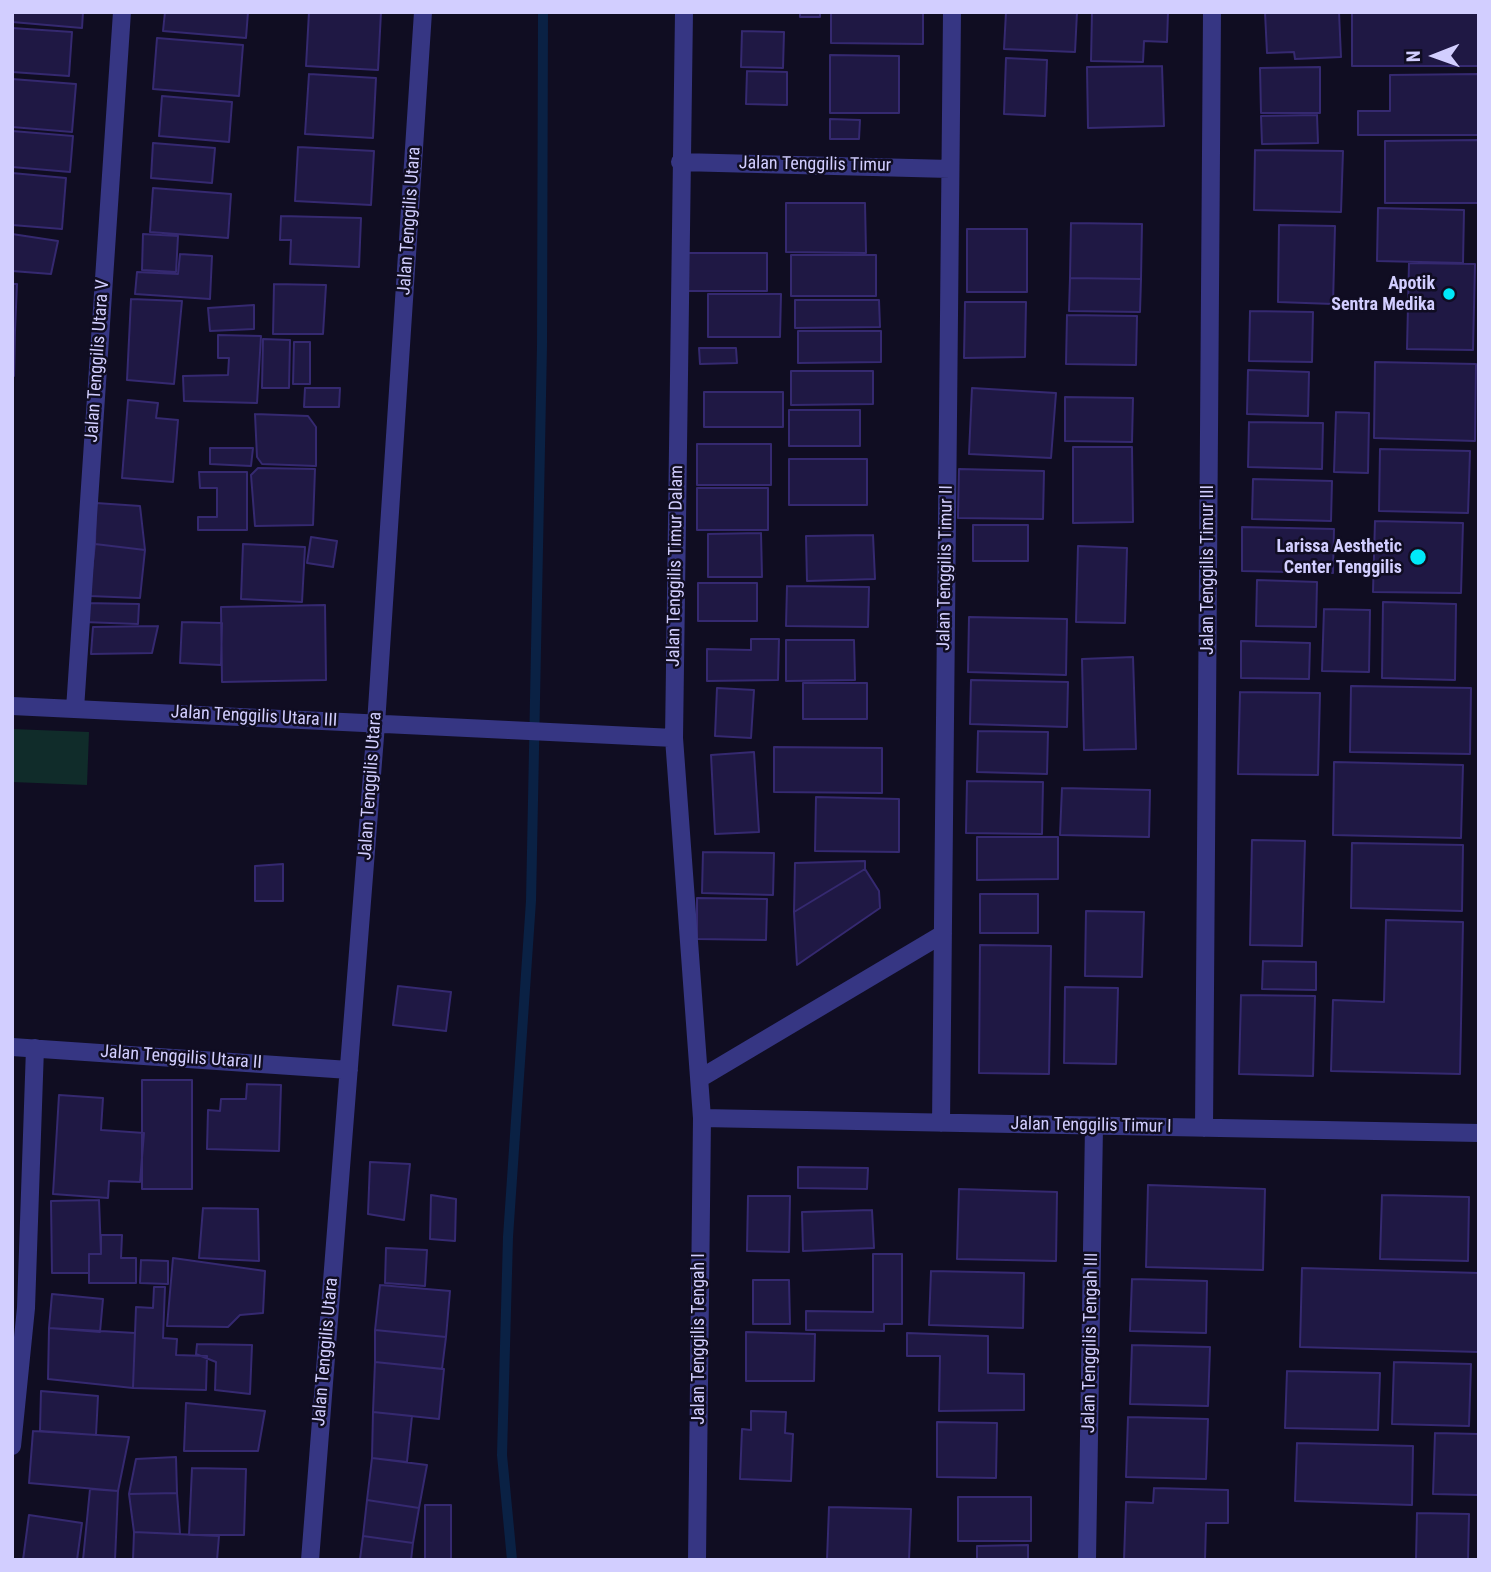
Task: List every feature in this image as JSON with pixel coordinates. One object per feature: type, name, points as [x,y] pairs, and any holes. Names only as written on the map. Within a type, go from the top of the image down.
[{"type":"street","name":"Jalan Tenggilis Utara V","points":[[75,709],[122,12]]},
{"type":"street","name":"Jalan Tenggilis Utara","points":[[310,1560],[376,724],[423,12]]},
{"type":"street","name":"Jalan Tenggilis Timur Dalam","points":[[684,12],[674,738],[702,1118]]},
{"type":"street","name":"Jalan Tenggilis Timur II","points":[[941,1123],[951,12]]},
{"type":"street","name":"Jalan Tenggilis Timur III","points":[[1204,1128],[1212,12]]},
{"type":"street","name":"Jalan Tenggilis Timur","points":[[680,162],[950,169]]},
{"type":"street","name":"Jalan Tenggilis Utara III","points":[[12,706],[674,738]]},
{"type":"street","points":[[699,1079],[943,934]]},
{"type":"street","name":"Jalan Tenggilis Utara II","points":[[12,1047],[349,1070]]},
{"type":"street","points":[[12,1446],[26,1308],[35,1048]]},
{"type":"street","name":"Jalan Tenggilis Timur I","points":[[702,1118],[1479,1133]]},
{"type":"street","name":"Jalan Tenggilis Tengah I","points":[[697,1560],[702,1118]]},
{"type":"street","name":"Jalan Tenggilis Tengah III","points":[[1087,1560],[1094,1126]]},
{"type":"green space","points":[[12,729],[89,732],[87,785],[12,782]]},
{"type":"building","points":[[12,12],[83,12],[82,28],[12,22]]},
{"type":"building","points":[[165,12],[248,12],[246,38],[163,31]]},
{"type":"building","points":[[309,12],[381,12],[378,70],[306,66]]},
{"type":"building","points":[[800,12],[820,12],[820,17],[800,17]]},
{"type":"building","points":[[831,12],[923,12],[923,44],[831,43]]},
{"type":"building","points":[[1006,12],[1077,12],[1075,52],[1004,49]]},
{"type":"building","points":[[1092,12],[1168,12],[1167,42],[1144,41],[1143,62],[1091,61]]},
{"type":"building","points":[[1265,12],[1339,12],[1341,57],[1295,59],[1294,52],[1267,53]]},
{"type":"building","points":[[1352,12],[1479,12],[1479,66],[1352,66]]},
{"type":"building","points":[[12,28],[72,32],[69,76],[12,72]]},
{"type":"building","points":[[742,31],[784,32],[783,68],[741,67]]},
{"type":"building","points":[[157,38],[243,45],[239,96],[153,89]]},
{"type":"building","points":[[830,55],[899,56],[899,113],[830,113]]},
{"type":"building","points":[[1006,58],[1047,60],[1045,116],[1004,114]]},
{"type":"building","points":[[1162,66],[1164,126],[1088,128],[1087,67]]},
{"type":"building","points":[[1320,67],[1320,113],[1261,113],[1260,68]]},
{"type":"building","points":[[747,71],[787,72],[787,105],[746,104]]},
{"type":"building","points":[[309,74],[376,78],[373,138],[305,134]]},
{"type":"building","points":[[1479,74],[1479,135],[1358,135],[1358,111],[1390,111],[1390,75]]},
{"type":"building","points":[[12,79],[76,84],[72,132],[12,127]]},
{"type":"building","points":[[162,96],[232,102],[229,142],[159,136]]},
{"type":"building","points":[[1317,115],[1318,143],[1262,144],[1261,116]]},
{"type":"building","points":[[830,119],[860,120],[859,139],[830,139]]},
{"type":"building","points":[[12,131],[73,136],[70,172],[12,167]]},
{"type":"building","points":[[1479,140],[1479,203],[1385,203],[1385,141]]},
{"type":"building","points":[[153,143],[215,148],[212,183],[151,178]]},
{"type":"building","points":[[298,147],[374,151],[371,205],[295,201]]},
{"type":"building","points":[[1255,150],[1343,151],[1341,212],[1254,210]]},
{"type":"building","points":[[12,173],[66,178],[62,229],[12,225]]},
{"type":"building","points":[[153,188],[231,194],[228,238],[150,232]]},
{"type":"building","points":[[786,203],[865,203],[866,253],[786,252]]},
{"type":"building","points":[[1378,208],[1464,210],[1463,263],[1377,261]]},
{"type":"building","points":[[281,216],[361,218],[359,267],[290,264],[291,240],[280,240]]},
{"type":"building","points":[[1071,223],[1142,224],[1141,279],[1070,278]]},
{"type":"building","points":[[1279,225],[1335,226],[1333,304],[1278,302]]},
{"type":"building","points":[[967,229],[1027,229],[1027,292],[967,292]]},
{"type":"building","points":[[12,234],[58,241],[51,274],[12,271]]},
{"type":"building","points":[[143,234],[178,236],[176,272],[142,270]]},
{"type":"building","points":[[684,253],[767,253],[767,291],[684,291]]},
{"type":"building","points":[[180,254],[212,256],[210,299],[135,294],[137,272],[178,274]]},
{"type":"building","points":[[791,255],[876,255],[876,296],[791,296]]},
{"type":"building","points":[[1409,263],[1475,264],[1473,350],[1407,349]]},
{"type":"building","points":[[1070,278],[1141,279],[1140,312],[1069,311]]},
{"type":"building","points":[[12,284],[17,284],[15,330],[12,330]]},
{"type":"building","points":[[274,284],[326,285],[323,334],[273,334]]},
{"type":"building","points":[[708,294],[781,294],[780,337],[708,337]]},
{"type":"building","points":[[131,299],[182,301],[174,384],[127,380]]},
{"type":"building","points":[[795,300],[879,300],[880,327],[795,328]]},
{"type":"building","points":[[965,302],[1026,302],[1025,357],[964,358]]},
{"type":"building","points":[[254,305],[254,329],[210,331],[208,308]]},
{"type":"building","points":[[1250,311],[1313,312],[1312,362],[1249,361]]},
{"type":"building","points":[[1067,315],[1137,316],[1136,365],[1066,364]]},
{"type":"building","points":[[12,330],[15,330],[14,376],[12,376]]},
{"type":"building","points":[[798,331],[881,331],[881,362],[798,363]]},
{"type":"building","points":[[218,335],[261,336],[257,403],[184,401],[183,376],[228,375],[229,358],[218,358]]},
{"type":"building","points":[[263,339],[290,340],[289,388],[262,388]]},
{"type":"building","points":[[294,342],[310,342],[310,384],[293,384]]},
{"type":"building","points":[[699,348],[736,348],[737,363],[700,364]]},
{"type":"building","points":[[1375,362],[1476,364],[1475,441],[1374,438]]},
{"type":"building","points":[[1248,370],[1309,372],[1308,416],[1247,414]]},
{"type":"building","points":[[791,371],[873,371],[873,404],[791,405]]},
{"type":"building","points":[[305,388],[340,388],[339,407],[304,407]]},
{"type":"building","points":[[972,388],[1056,393],[1051,458],[969,454]]},
{"type":"building","points":[[704,392],[783,392],[783,427],[704,427]]},
{"type":"building","points":[[1065,397],[1133,398],[1132,442],[1065,441]]},
{"type":"building","points":[[128,400],[158,403],[156,418],[178,420],[173,482],[122,478]]},
{"type":"building","points":[[789,410],[860,410],[860,446],[789,446]]},
{"type":"building","points":[[1336,412],[1369,413],[1368,473],[1334,472]]},
{"type":"building","points":[[255,414],[308,416],[316,427],[316,466],[262,464],[257,457]]},
{"type":"building","points":[[1249,422],[1323,423],[1322,469],[1248,467]]},
{"type":"building","points":[[697,444],[771,444],[771,485],[697,485]]},
{"type":"building","points":[[1073,447],[1132,447],[1133,522],[1073,523]]},
{"type":"building","points":[[210,448],[253,448],[251,466],[210,464]]},
{"type":"building","points":[[1380,449],[1470,451],[1468,513],[1379,511]]},
{"type":"building","points":[[789,459],[867,459],[867,505],[789,505]]},
{"type":"building","points":[[258,468],[315,469],[313,525],[255,526],[251,475]]},
{"type":"building","points":[[959,469],[1044,471],[1043,519],[958,518]]},
{"type":"building","points":[[199,472],[247,472],[247,530],[198,530],[198,517],[217,517],[217,488],[200,488]]},
{"type":"building","points":[[1253,479],[1332,481],[1331,521],[1252,519]]},
{"type":"building","points":[[697,488],[768,488],[768,530],[697,530]]},
{"type":"building","points":[[96,503],[140,506],[145,550],[95,544]]},
{"type":"building","name":"Larissa Aesthetic Center Tenggilis","points":[[1375,521],[1463,523],[1461,593],[1373,592]]},
{"type":"building","points":[[973,525],[1028,525],[1028,561],[973,561]]},
{"type":"building","points":[[1242,527],[1334,529],[1333,573],[1242,571]]},
{"type":"building","points":[[761,533],[762,577],[708,577],[708,534]]},
{"type":"building","points":[[873,535],[875,579],[807,581],[806,536]]},
{"type":"building","points":[[311,537],[337,541],[333,567],[307,563]]},
{"type":"building","points":[[95,544],[145,550],[140,598],[89,596]]},
{"type":"building","points":[[243,544],[305,547],[302,602],[241,599]]},
{"type":"building","points":[[1078,546],[1127,548],[1125,623],[1076,622]]},
{"type":"building","points":[[1257,580],[1317,582],[1316,627],[1256,626]]},
{"type":"building","points":[[698,583],[757,583],[757,621],[698,621]]},
{"type":"building","points":[[787,586],[869,587],[868,627],[786,626]]},
{"type":"building","points":[[1383,602],[1456,604],[1455,680],[1382,678]]},
{"type":"building","points":[[84,603],[139,604],[138,624],[83,622]]},
{"type":"building","points":[[325,605],[326,680],[222,682],[221,607]]},
{"type":"building","points":[[1324,609],[1370,610],[1369,672],[1322,671]]},
{"type":"building","points":[[969,617],[1067,619],[1066,675],[968,672]]},
{"type":"building","points":[[182,622],[222,623],[221,665],[180,663]]},
{"type":"building","points":[[158,626],[152,653],[91,654],[93,627]]},
{"type":"building","points":[[751,639],[779,639],[778,680],[707,681],[707,649],[751,650]]},
{"type":"building","points":[[786,640],[854,640],[855,680],[786,681]]},
{"type":"building","points":[[1241,641],[1310,643],[1309,679],[1241,678]]},
{"type":"building","points":[[1133,657],[1136,749],[1084,750],[1082,659]]},
{"type":"building","points":[[971,680],[1068,682],[1067,727],[970,724]]},
{"type":"building","points":[[803,683],[867,683],[867,719],[803,719]]},
{"type":"building","points":[[1351,686],[1471,688],[1470,754],[1350,752]]},
{"type":"building","points":[[717,688],[754,690],[751,738],[715,736]]},
{"type":"building","points":[[1240,692],[1320,693],[1318,775],[1238,774]]},
{"type":"building","points":[[978,731],[1048,732],[1047,774],[977,772]]},
{"type":"building","points":[[774,747],[882,748],[882,793],[774,792]]},
{"type":"building","points":[[754,752],[759,832],[715,834],[711,755]]},
{"type":"building","points":[[1334,762],[1463,765],[1461,838],[1333,835]]},
{"type":"building","points":[[967,781],[1043,782],[1042,834],[966,833]]},
{"type":"building","points":[[1062,788],[1150,790],[1149,837],[1060,835]]},
{"type":"building","points":[[816,797],[899,799],[899,852],[815,851]]},
{"type":"building","points":[[977,837],[1058,837],[1058,879],[977,880]]},
{"type":"building","points":[[1252,840],[1305,841],[1302,946],[1250,945]]},
{"type":"building","points":[[1352,843],[1463,845],[1462,911],[1351,908]]},
{"type":"building","points":[[703,852],[774,853],[773,895],[702,893]]},
{"type":"building","points":[[865,861],[865,869],[794,912],[795,863]]},
{"type":"building","points":[[283,864],[283,901],[255,901],[255,866]]},
{"type":"building","points":[[865,869],[879,891],[880,908],[797,965],[794,912]]},
{"type":"building","points":[[980,894],[1038,894],[1038,933],[980,933]]},
{"type":"building","points":[[697,898],[767,899],[766,940],[697,939]]},
{"type":"building","points":[[1086,911],[1144,912],[1142,977],[1085,976]]},
{"type":"building","points":[[1386,920],[1463,922],[1460,1074],[1331,1071],[1333,1000],[1384,1002]]},
{"type":"building","points":[[980,945],[1051,946],[1049,1074],[979,1073]]},
{"type":"building","points":[[1263,961],[1316,962],[1316,990],[1262,989]]},
{"type":"building","points":[[398,986],[451,992],[446,1031],[393,1025]]},
{"type":"building","points":[[1065,987],[1118,988],[1116,1064],[1064,1063]]},
{"type":"building","points":[[1241,995],[1315,996],[1313,1076],[1239,1074]]},
{"type":"building","points":[[142,1080],[192,1080],[192,1189],[142,1189]]},
{"type":"building","points":[[247,1084],[281,1085],[279,1151],[207,1149],[208,1110],[220,1111],[221,1099],[246,1099]]},
{"type":"building","points":[[59,1095],[103,1098],[101,1130],[144,1133],[140,1182],[109,1181],[108,1198],[53,1194]]},
{"type":"building","points":[[370,1162],[410,1164],[404,1220],[368,1214]]},
{"type":"building","points":[[798,1167],[868,1168],[867,1189],[798,1188]]},
{"type":"building","points":[[1148,1185],[1265,1189],[1263,1270],[1146,1267]]},
{"type":"building","points":[[959,1189],[1057,1192],[1056,1261],[957,1259]]},
{"type":"building","points":[[431,1195],[456,1199],[455,1241],[430,1239]]},
{"type":"building","points":[[1382,1195],[1469,1197],[1468,1261],[1380,1259]]},
{"type":"building","points":[[748,1196],[790,1196],[789,1252],[747,1251]]},
{"type":"building","points":[[99,1200],[101,1254],[89,1254],[89,1273],[52,1273],[51,1201]]},
{"type":"building","points":[[203,1208],[258,1209],[259,1261],[199,1258]]},
{"type":"building","points":[[872,1210],[874,1248],[803,1251],[802,1212]]},
{"type":"building","points":[[101,1235],[122,1235],[121,1258],[136,1258],[136,1283],[89,1283],[89,1254],[101,1254]]},
{"type":"building","points":[[386,1248],[427,1250],[425,1286],[385,1283]]},
{"type":"building","points":[[873,1254],[902,1254],[902,1324],[884,1324],[884,1331],[806,1330],[806,1311],[873,1312]]},
{"type":"building","points":[[173,1258],[265,1271],[263,1313],[240,1315],[228,1327],[167,1326]]},
{"type":"building","points":[[141,1260],[168,1261],[168,1284],[140,1283]]},
{"type":"building","points":[[1302,1268],[1479,1273],[1479,1352],[1300,1347]]},
{"type":"building","points":[[931,1271],[1024,1273],[1023,1328],[929,1325]]},
{"type":"building","points":[[1132,1279],[1207,1281],[1206,1333],[1130,1331]]},
{"type":"building","points":[[753,1280],[789,1280],[790,1324],[753,1324]]},
{"type":"building","points":[[380,1285],[450,1291],[446,1337],[375,1330]]},
{"type":"building","points":[[154,1287],[165,1287],[163,1338],[177,1339],[176,1355],[207,1356],[206,1390],[133,1388],[136,1307],[153,1308]]},
{"type":"building","points":[[52,1294],[103,1299],[100,1332],[49,1328]]},
{"type":"building","points":[[49,1328],[135,1333],[133,1388],[48,1379]]},
{"type":"building","points":[[375,1330],[446,1337],[442,1369],[375,1362]]},
{"type":"building","points":[[746,1332],[815,1334],[814,1381],[746,1381]]},
{"type":"building","points":[[907,1333],[988,1336],[988,1373],[1024,1374],[1024,1410],[939,1411],[940,1356],[907,1356]]},
{"type":"building","points":[[197,1344],[252,1345],[250,1394],[215,1390],[216,1362],[196,1354]]},
{"type":"building","points":[[1132,1345],[1210,1347],[1208,1406],[1130,1404]]},
{"type":"building","points":[[375,1362],[444,1369],[439,1419],[373,1412]]},
{"type":"building","points":[[1394,1362],[1471,1364],[1469,1426],[1392,1424]]},
{"type":"building","points":[[1287,1371],[1380,1373],[1378,1430],[1285,1428]]},
{"type":"building","points":[[41,1391],[98,1396],[96,1435],[40,1431]]},
{"type":"building","points":[[186,1403],[265,1411],[258,1451],[184,1451]]},
{"type":"building","points":[[751,1411],[786,1412],[785,1433],[793,1434],[791,1481],[740,1479],[742,1429],[751,1430]]},
{"type":"building","points":[[373,1412],[412,1416],[407,1462],[372,1458]]},
{"type":"building","points":[[1128,1417],[1208,1419],[1206,1479],[1126,1477]]},
{"type":"building","points":[[937,1422],[997,1423],[996,1478],[937,1477]]},
{"type":"building","points":[[33,1431],[129,1437],[118,1491],[29,1483]]},
{"type":"building","points":[[1435,1433],[1479,1434],[1479,1495],[1433,1494]]},
{"type":"building","points":[[1297,1443],[1413,1446],[1412,1505],[1295,1501]]},
{"type":"building","points":[[176,1457],[177,1493],[129,1494],[136,1459]]},
{"type":"building","points":[[372,1458],[427,1465],[419,1508],[367,1500]]},
{"type":"building","points":[[192,1468],[246,1469],[244,1535],[189,1535]]},
{"type":"building","points":[[1154,1488],[1228,1490],[1228,1523],[1206,1523],[1205,1560],[1124,1560],[1126,1502],[1153,1503]]},
{"type":"building","points":[[90,1489],[118,1491],[115,1560],[83,1560]]},
{"type":"building","points":[[177,1493],[180,1534],[134,1532],[129,1494]]},
{"type":"building","points":[[958,1497],[1031,1497],[1031,1541],[958,1541]]},
{"type":"building","points":[[367,1500],[419,1508],[413,1543],[363,1536]]},
{"type":"building","points":[[425,1505],[451,1505],[451,1560],[425,1560]]},
{"type":"building","points":[[829,1507],[911,1509],[909,1560],[827,1560]]},
{"type":"building","points":[[1417,1513],[1469,1514],[1468,1560],[1416,1560]]},
{"type":"building","points":[[29,1515],[82,1523],[77,1560],[23,1560]]},
{"type":"building","points":[[134,1532],[219,1536],[217,1560],[133,1560]]},
{"type":"building","points":[[363,1536],[413,1543],[411,1560],[360,1559]]},
{"type":"building","points":[[1028,1545],[1028,1560],[977,1560],[977,1546]]},
{"type":"waterway","points":[[512,1560],[502,1455],[508,1237],[531,901],[542,346],[543,12]]},
{"type":"place","name":"Apotik Sentra Medika","points":[[1449,294]]},
{"type":"place","name":"Larissa Aesthetic Center Tenggilis","points":[[1418,557]]}]
